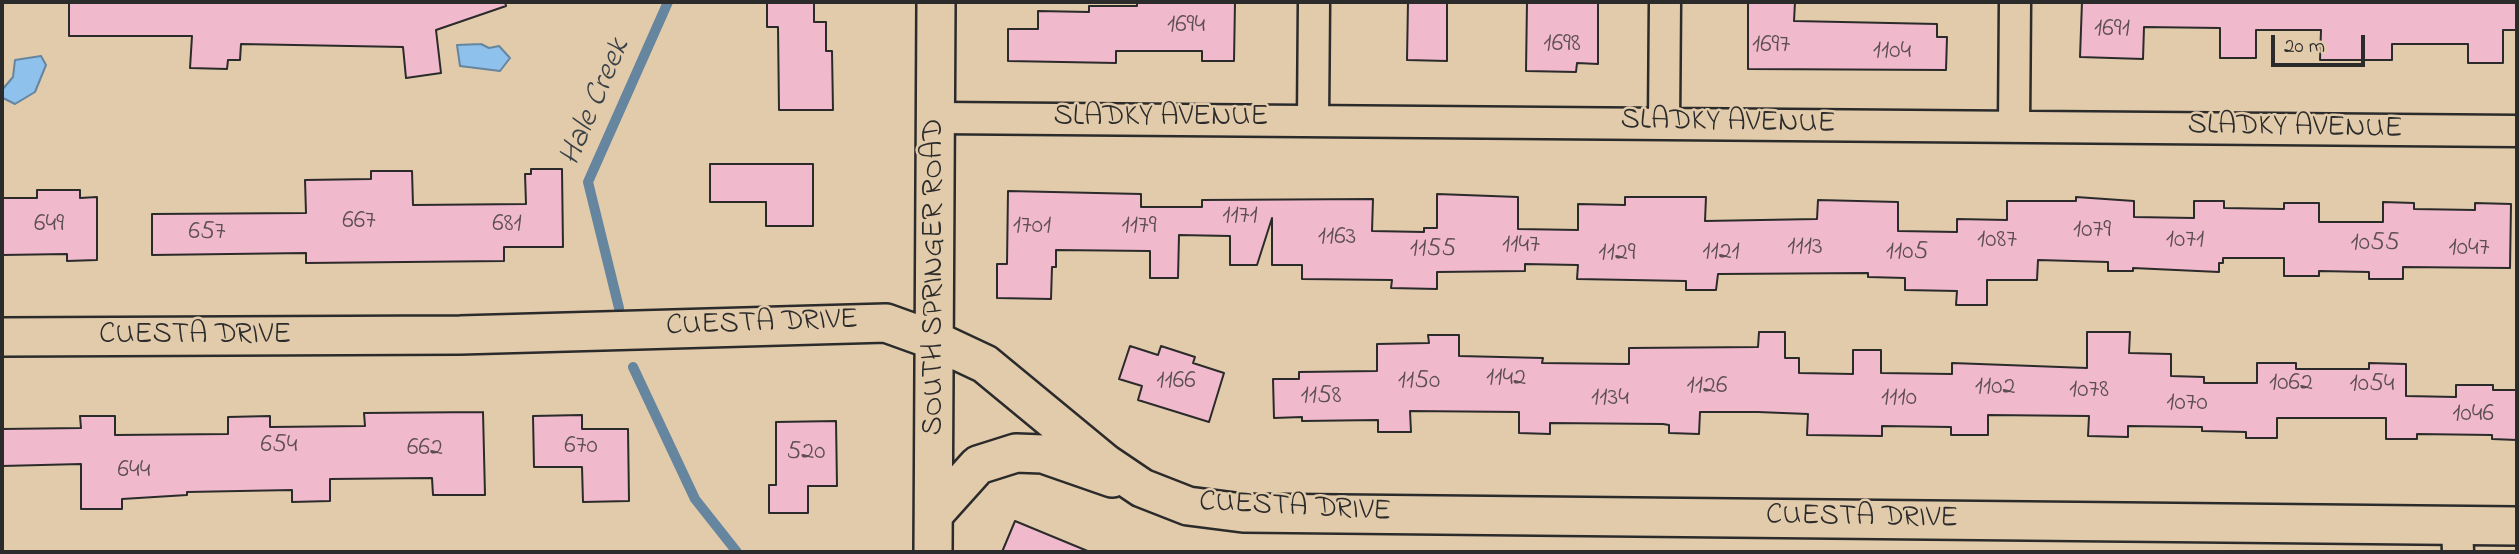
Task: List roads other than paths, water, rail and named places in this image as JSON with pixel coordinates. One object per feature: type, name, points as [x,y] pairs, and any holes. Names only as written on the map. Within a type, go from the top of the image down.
[{"type":"street","name":"SOUTH SPRINGER ROAD","points":[[933,552],[938,118],[936,2]]},
{"type":"street","points":[[1313,120],[1314,2]]},
{"type":"street","points":[[1664,123],[1665,2]]},
{"type":"street","points":[[2014,126],[2015,2]]},
{"type":"street","name":"SLADKY AVENUE","points":[[938,118],[2517,131]]},
{"type":"street","name":"CUESTA DRIVE","points":[[2,337],[460,335],[875,322],[936,341],[985,364],[1105,463],[1142,488],[1188,506],[1243,513],[2457,539],[2517,526]]},
{"type":"street","points":[[934,514],[978,465],[1016,453],[1043,454],[1142,488]]},
{"type":"water","points":[[481,44],[489,48],[499,46],[510,58],[500,71],[460,66],[457,45]]},
{"type":"water","points":[[41,56],[46,65],[35,92],[15,104],[3,98],[2,90],[13,77],[15,60]]},
{"type":"waterway","name":"Hale Creek","points":[[619,308],[588,182],[668,2]]},
{"type":"waterway","name":"Hale Creek","points":[[633,367],[695,499],[737,552]]}]
